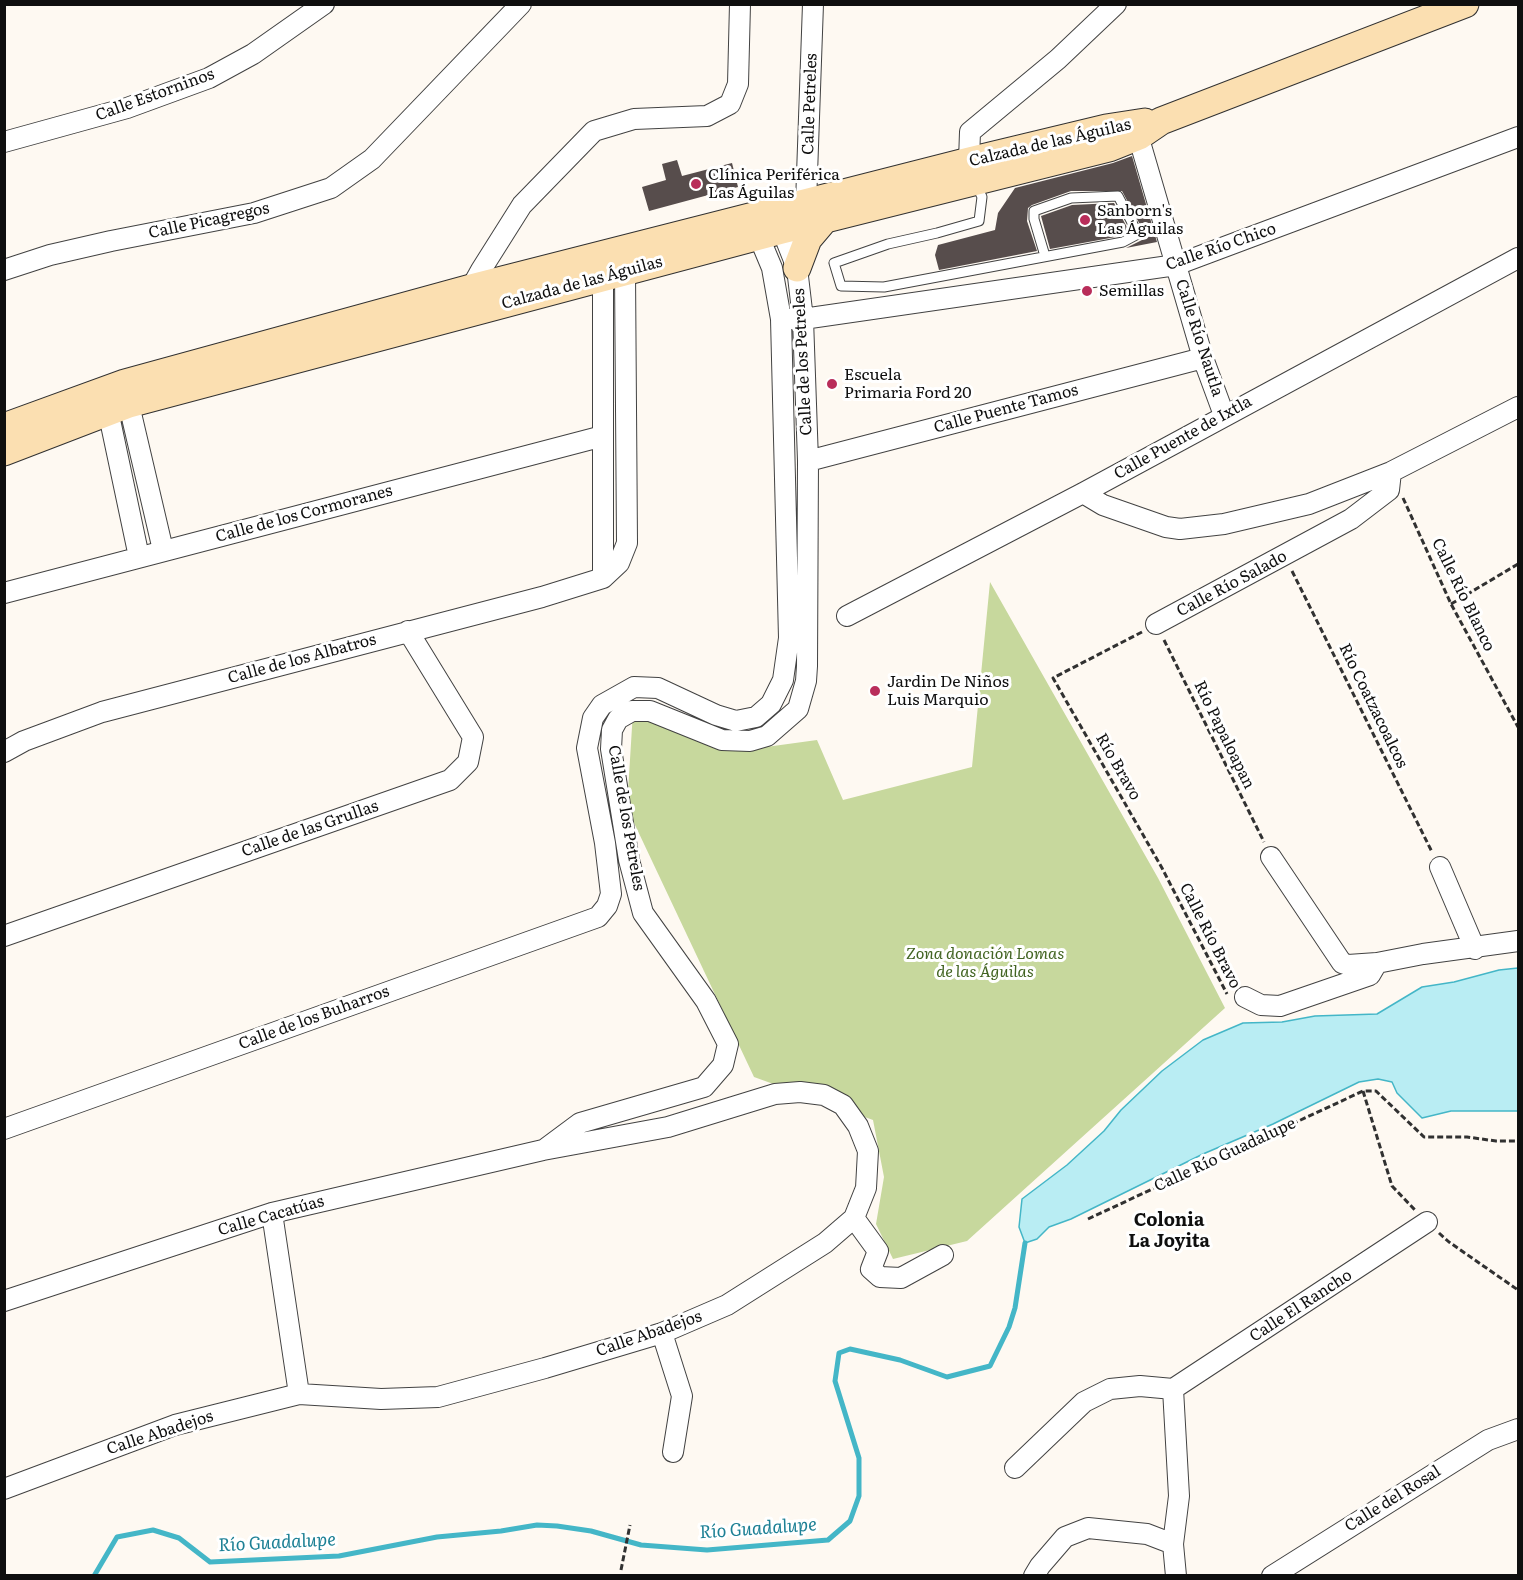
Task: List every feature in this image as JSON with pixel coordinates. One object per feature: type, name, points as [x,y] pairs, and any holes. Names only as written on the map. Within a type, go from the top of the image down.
[{"type":"main road","name":"Calzada de las Águilas","points":[[4,427],[473,299],[972,171],[1109,148],[1145,127],[1465,4]]},
{"type":"main road","points":[[797,268],[815,211]]},
{"type":"main road","name":"Calzada de las Águilas","points":[[473,299],[614,274],[767,223]]},
{"type":"main road","name":"Calzada de las Águilas","points":[[4,452],[116,397]]},
{"type":"street","name":"Calle Estorninos","points":[[4,142],[127,108],[209,78],[253,54],[324,4]]},
{"type":"street","name":"Calle Picagregos","points":[[4,270],[50,255],[254,213],[331,188],[372,159],[521,4]]},
{"type":"street","points":[[473,299],[522,205],[594,131],[634,119],[707,116],[730,104],[738,84],[740,4]]},
{"type":"street","name":"Calle Petreles","points":[[813,4],[815,211]]},
{"type":"street","points":[[972,171],[970,132],[1058,59],[1116,4]]},
{"type":"street","name":"Calle Río Nautla","points":[[1145,127],[1176,266],[1203,358],[1224,415]]},
{"type":"street","name":"Calle Río Chico","points":[[781,319],[803,319],[1176,266],[1518,136]]},
{"type":"street","name":"Calle de los Petreles","points":[[543,1150],[580,1124],[704,1087],[723,1065],[728,1044],[718,1024],[706,1002],[643,913],[629,860],[611,749],[612,730],[618,719],[632,711],[650,711],[722,740],[750,741],[767,736],[798,709],[806,681],[807,666],[808,461],[803,319],[797,268],[767,223]]},
{"type":"street","name":"Calle de los Petreles","points":[[611,894],[605,843],[586,748],[593,717],[602,705],[634,687],[658,688],[716,715],[736,721],[756,717],[771,704],[783,680],[789,638],[781,319],[767,223]]},
{"type":"street","name":"Calle Puente de Ixtla","points":[[847,616],[1083,493],[1518,258]]},
{"type":"street","points":[[603,578],[603,436],[614,274]]},
{"type":"street","points":[[603,578],[619,563],[627,543],[614,274]]},
{"type":"street","name":"Calle Puente Tamos","points":[[808,461],[1203,358]]},
{"type":"street","points":[[116,397],[164,550]]},
{"type":"street","points":[[116,397],[139,557]]},
{"type":"street","points":[[1083,493],[1103,505],[1166,527],[1180,529],[1224,524],[1309,504],[1391,472],[1518,407]]},
{"type":"street","name":"Calle de los Cormoranes","points":[[4,593],[603,436]]},
{"type":"street","name":"Calle Río Salado","points":[[1156,624],[1352,519],[1389,490],[1391,472]]},
{"type":"street","name":"Calle de los Albatros","points":[[4,752],[24,741],[102,712],[542,597],[603,578]]},
{"type":"street","name":"Calle de las Grullas","points":[[4,936],[450,780],[468,762],[473,737],[408,631]]},
{"type":"street","points":[[1271,857],[1342,963],[1348,965],[1377,963],[1423,954],[1474,949],[1518,941]]},
{"type":"street","points":[[1440,867],[1474,949]]},
{"type":"street","name":"Calle de los Buharros","points":[[4,1130],[598,917],[607,906],[611,894]]},
{"type":"street","points":[[1245,997],[1261,1005],[1280,1005],[1371,975],[1377,963]]},
{"type":"street","name":"Calle Abadejos","points":[[4,1489],[175,1425],[299,1394],[381,1399],[438,1397],[662,1333],[727,1305],[825,1243],[854,1218],[866,1188],[867,1151],[858,1126],[843,1105],[824,1095],[800,1092],[775,1094],[668,1127],[543,1150]]},
{"type":"street","name":"Calle Cacatúas","points":[[4,1301],[272,1213],[543,1150]]},
{"type":"street","points":[[272,1213],[299,1394]]},
{"type":"street","points":[[854,1218],[878,1251],[870,1269],[880,1277],[901,1278],[943,1255]]},
{"type":"street","name":"Calle El Rancho","points":[[1173,1389],[1427,1222]]},
{"type":"street","points":[[662,1333],[682,1396],[673,1452]]},
{"type":"street","points":[[1015,1468],[1084,1402],[1110,1389],[1140,1386],[1173,1389],[1179,1496],[1173,1544],[1176,1575]]},
{"type":"street","name":"Calle del Rosal","points":[[1272,1575],[1488,1440],[1518,1429]]},
{"type":"street","points":[[1034,1575],[1065,1537],[1088,1528],[1147,1534],[1173,1544]]},
{"type":"lane","points":[[972,171],[982,197],[979,220],[937,233],[888,244],[834,263],[842,286],[884,287],[1123,242],[1138,234],[1118,196],[1071,198],[1034,211],[1034,219],[1045,256]]},
{"type":"path","name":"Calle Río Blanco","points":[[1391,472],[1451,604],[1518,727]]},
{"type":"path","name":"Río Coatzacoalcos","points":[[1285,556],[1440,867]]},
{"type":"path","points":[[1451,604],[1518,564]]},
{"type":"path","name":"Calle Río Salado","points":[[1053,678],[1156,624]]},
{"type":"path","name":"Río Papaloapan","points":[[1156,624],[1271,857]]},
{"type":"path","name":"Río Bravo","points":[[1053,678],[1162,868]]},
{"type":"path","name":"Calle Río Bravo","points":[[1162,868],[1231,1002],[1245,997]]},
{"type":"path","points":[[1518,1141],[1496,1142],[1467,1137],[1424,1137],[1376,1091],[1363,1091],[1392,1186],[1449,1242],[1518,1290]]},
{"type":"path","name":"Calle Río Guadalupe","points":[[1088,1219],[1363,1091]]},
{"type":"path","points":[[621,1570],[630,1525]]},
{"type":"green space","name":"Zona donación Lomas de las Águilas","points":[[990,582],[1158,878],[1225,1008],[967,1241],[893,1259],[876,1224],[884,1177],[873,1120],[754,1077],[627,808],[633,711],[766,747],[817,740],[843,800],[972,767]]},
{"type":"water","points":[[1518,968],[1518,1111],[1451,1111],[1422,1118],[1397,1093],[1392,1082],[1378,1079],[1359,1082],[1273,1124],[1203,1154],[1071,1219],[1049,1227],[1037,1239],[1025,1243],[1019,1227],[1022,1199],[1067,1165],[1104,1131],[1121,1110],[1162,1071],[1203,1040],[1243,1023],[1282,1022],[1315,1016],[1377,1014],[1422,987]]},
{"type":"building","points":[[1132,156],[1157,242],[1126,248],[1142,240],[1145,234],[1122,191],[1071,191],[1028,208],[1027,221],[1037,251],[939,270],[935,255],[938,245],[995,230],[998,213],[1015,188]]},
{"type":"building","name":"Clínica Periférica Las Águilas","points":[[677,160],[682,176],[732,163],[738,187],[649,211],[642,187],[666,180],[662,164]]},
{"type":"building","points":[[1114,203],[1129,231],[1121,236],[1050,249],[1041,216],[1072,205]]},
{"type":"waterway","name":"Río Guadalupe","points":[[94,1576],[117,1537],[153,1530],[179,1538],[210,1562],[339,1556],[437,1537],[537,1525],[591,1531],[641,1545],[707,1550],[828,1540],[850,1521],[859,1496],[859,1458],[835,1381],[839,1353],[850,1349],[900,1360],[947,1377],[990,1366],[1009,1327],[1015,1308],[1025,1243]]},
{"type":"place","name":"Clínica Periférica Las Águilas","points":[[696,184]]},
{"type":"place","name":"Sanborn's Las Águilas","points":[[1085,220]]},
{"type":"place","name":"Semillas","points":[[1087,291]]},
{"type":"place","name":"Escuela Primaria Ford 20","points":[[832,384]]},
{"type":"place","name":"Jardin De Niños Luis Marquio","points":[[875,691]]},
{"type":"district","name":"Colonia La Joyita","points":[[1169,1231]]}]
